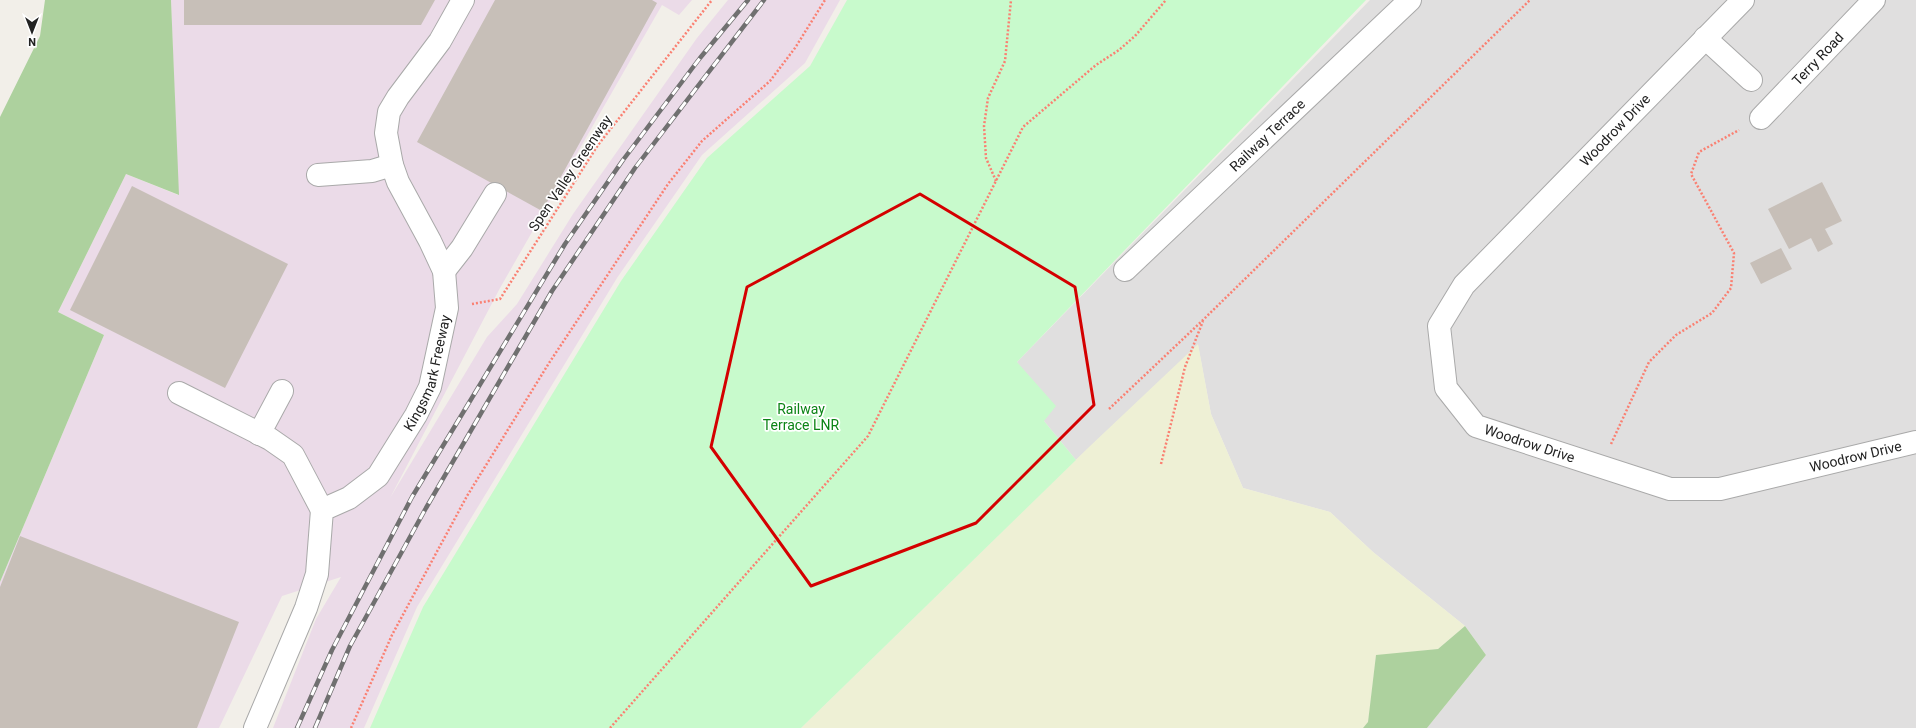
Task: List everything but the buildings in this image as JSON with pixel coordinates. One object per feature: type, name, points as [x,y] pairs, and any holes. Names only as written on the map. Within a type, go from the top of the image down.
[{"type":"street","name":"Kingsmark Freeway","points":[[322,510],[349,498],[378,476],[398,446],[430,387],[447,308],[444,271],[430,241],[398,182],[392,165],[386,133],[389,112],[398,97],[440,41],[463,0]]},
{"type":"street","name":"Railway Terrace","points":[[1125,270],[1410,0]]},
{"type":"street","name":"Woodrow Drive","points":[[1743,0],[1464,285],[1439,326],[1446,388],[1476,426],[1670,489],[1720,489],[1916,442]]},
{"type":"street","name":"Terry Road","points":[[1761,118],[1874,0]]},
{"type":"street","points":[[1706,38],[1751,80]]},
{"type":"street","points":[[318,175],[372,171],[392,165]]},
{"type":"street","points":[[444,271],[462,248],[495,194]]},
{"type":"street","points":[[259,434],[282,391]]},
{"type":"street","points":[[179,393],[259,434],[293,455],[322,510],[317,574],[306,608],[255,728]]},
{"type":"path","name":"Spen Valley Greenway","points":[[447,308],[500,299],[598,145],[692,23],[712,0]]},
{"type":"path","points":[[351,728],[392,635],[467,496],[549,363],[668,184],[702,141],[770,81],[795,48],[826,0]]},
{"type":"path","points":[[996,182],[986,158],[984,126],[988,98],[1005,61],[1011,0]]},
{"type":"path","points":[[610,728],[868,436],[1023,127],[1096,65],[1119,50],[1135,36],[1166,0]]},
{"type":"path","points":[[1109,409],[1204,319],[1530,0]]},
{"type":"path","points":[[1601,466],[1649,362],[1676,335],[1712,313],[1731,288],[1734,253],[1691,174],[1699,152],[1761,118]]},
{"type":"path","points":[[1161,464],[1185,367],[1204,319]]},
{"type":"highlighted area","points":[[920,194],[1075,287],[1094,405],[976,523],[811,586],[711,447],[747,287]]},
{"type":"shaded area","points":[[171,0],[692,0],[679,15],[662,5],[500,288],[390,498],[487,337],[517,304],[573,214],[697,38],[728,0],[840,0],[805,63],[702,155],[617,278],[417,607],[364,728],[273,728],[316,619],[341,577],[282,596],[219,728],[0,728],[0,582],[104,335],[58,312],[126,174],[178,195]]},
{"type":"shaded area","points":[[1370,0],[1916,0],[1916,728],[1427,728],[1486,655],[1465,626],[1373,552],[1330,512],[1243,488],[1211,414],[1198,345],[1076,460],[1044,421],[1017,362]]},
{"type":"green space","points":[[45,0],[171,0],[179,195],[126,174],[58,312],[104,335],[0,582],[0,117],[40,36]]},
{"type":"green space","name":"Railway Terrace LNR","points":[[847,0],[1366,0],[1017,362],[1056,406],[1044,421],[1076,460],[801,728],[370,728],[423,607],[621,281],[707,158],[810,66]]},
{"type":"green space","points":[[1198,344],[1211,414],[1243,488],[1330,512],[1373,552],[1465,626],[1438,649],[1376,656],[1368,723],[1363,728],[801,728],[1088,448]]},
{"type":"green space","points":[[1465,626],[1486,655],[1427,728],[1363,728],[1368,722],[1376,655],[1438,649]]},
{"type":"railway","points":[[297,728],[332,650],[412,497],[565,244],[623,160],[700,58],[748,0]]},
{"type":"railway","points":[[315,728],[350,646],[426,508],[552,291],[635,168],[764,0]]}]
